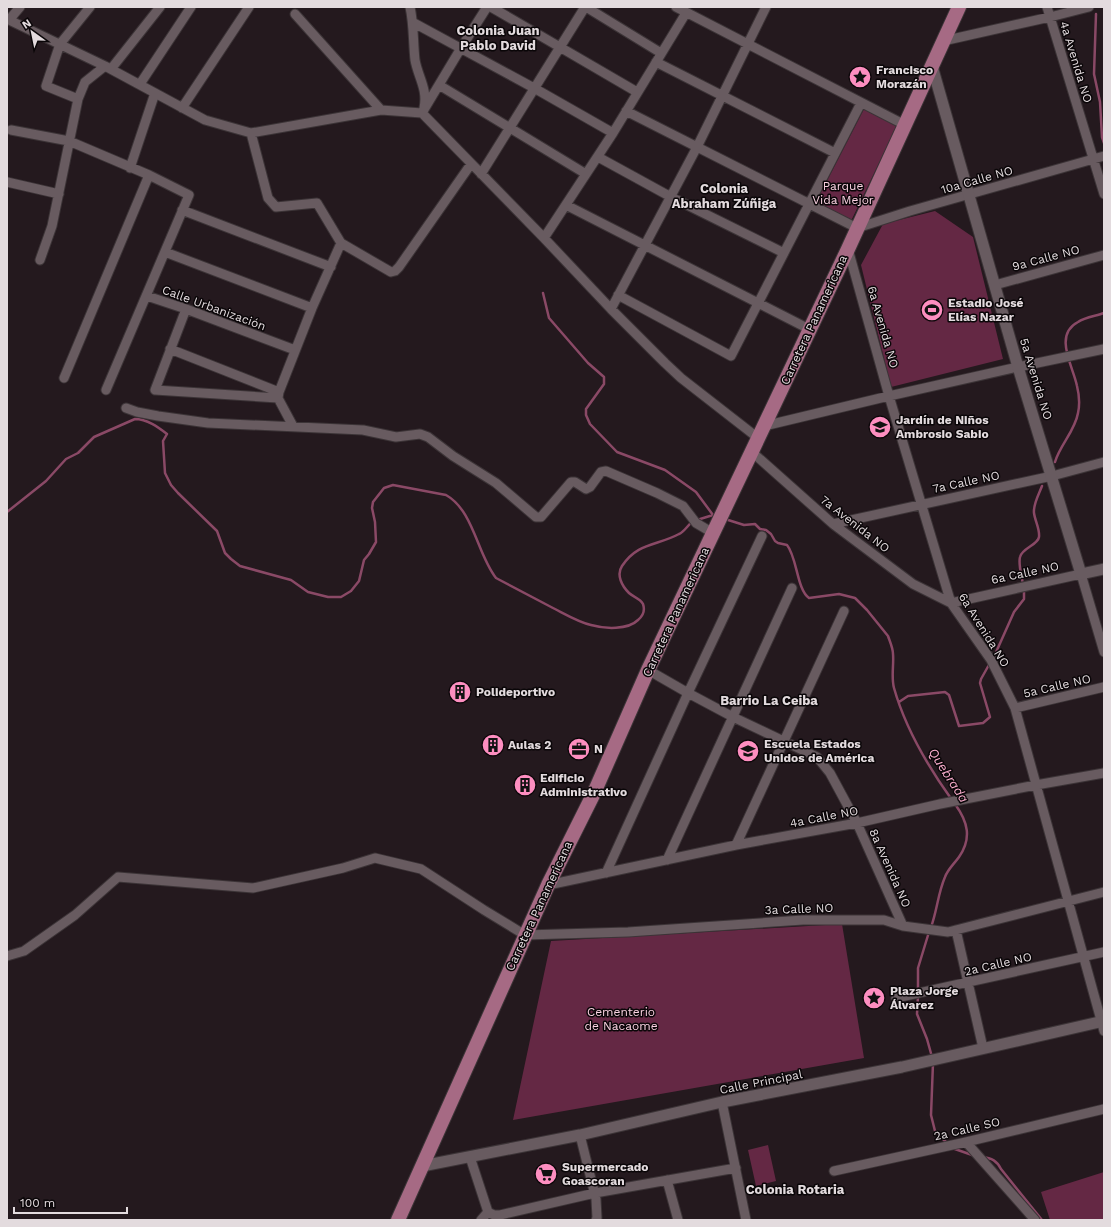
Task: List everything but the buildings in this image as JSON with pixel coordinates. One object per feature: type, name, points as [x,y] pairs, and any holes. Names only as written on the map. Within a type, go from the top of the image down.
[{"type":"highway","name":"Carretera Panamericana","points":[[398,1220],[548,885],[594,793],[648,670],[848,249],[959,7]]},
{"type":"street","points":[[20,7],[8,20],[108,67],[205,120],[251,132],[381,110],[422,113],[665,363],[681,378],[761,432],[889,396],[1104,349]]},
{"type":"street","points":[[78,99],[46,86],[60,44],[90,7]]},
{"type":"street","points":[[40,260],[52,226],[78,99],[86,82],[108,67],[160,7]]},
{"type":"street","points":[[140,84],[191,7]]},
{"type":"street","points":[[182,108],[249,7]]},
{"type":"street","points":[[410,7],[414,24],[415,61],[424,87],[426,99],[422,113]]},
{"type":"street","points":[[422,113],[487,7]]},
{"type":"street","points":[[491,7],[637,92]]},
{"type":"street","points":[[480,174],[585,7],[661,53]]},
{"type":"street","points":[[676,7],[905,125]]},
{"type":"street","points":[[611,309],[723,96],[766,7]]},
{"type":"street","name":"4a Avenida NO","points":[[1047,7],[1104,194]]},
{"type":"street","points":[[943,41],[1088,7]]},
{"type":"street","points":[[544,238],[598,157],[686,13]]},
{"type":"street","points":[[295,14],[381,110]]},
{"type":"street","points":[[414,24],[461,48],[613,133]]},
{"type":"street","points":[[656,62],[835,153]]},
{"type":"street","name":"5a Avenida NO","points":[[932,66],[1018,367],[1104,652]]},
{"type":"street","points":[[438,86],[586,174]]},
{"type":"street","points":[[130,168],[155,93]]},
{"type":"street","points":[[618,295],[731,356],[861,103]]},
{"type":"street","points":[[626,111],[857,228]]},
{"type":"street","points":[[11,130],[69,141],[149,175],[64,378]]},
{"type":"street","points":[[251,132],[268,198],[276,207],[317,203],[341,243],[388,271],[395,271],[471,164]]},
{"type":"street","name":"10a Calle NO","points":[[857,228],[910,210],[969,195],[1104,156]]},
{"type":"street","points":[[598,157],[671,197],[784,253]]},
{"type":"street","name":"Calle Urbanización","points":[[149,175],[189,195],[147,296],[295,350]]},
{"type":"street","points":[[7,182],[59,194]]},
{"type":"street","points":[[566,205],[809,329]]},
{"type":"street","points":[[182,210],[331,267]]},
{"type":"street","points":[[278,395],[312,308],[341,243]]},
{"type":"street","name":"6a Avenida NO","points":[[848,249],[889,396],[951,603],[990,660],[1015,708],[1103,1025]]},
{"type":"street","points":[[165,252],[312,308]]},
{"type":"street","name":"9a Calle NO","points":[[995,284],[1104,255]]},
{"type":"street","points":[[106,390],[147,296]]},
{"type":"street","points":[[186,309],[155,390],[278,395]]},
{"type":"street","points":[[170,349],[278,395],[293,426]]},
{"type":"street","points":[[126,408],[158,416],[208,423],[363,430],[396,437],[420,434],[428,437],[453,456],[496,482],[536,517],[541,517],[571,482],[575,482],[586,489],[590,487],[601,472],[606,471],[683,506],[696,523],[718,523]]},
{"type":"street","name":"7a Avenida NO","points":[[752,452],[833,524],[913,584],[951,603]]},
{"type":"street","name":"7a Calle NO","points":[[833,524],[1052,476],[1104,462]]},
{"type":"street","points":[[606,873],[688,693],[762,536]]},
{"type":"street","name":"6a Calle NO","points":[[951,603],[1104,569]]},
{"type":"street","points":[[667,860],[792,588]]},
{"type":"street","points":[[736,845],[844,611]]},
{"type":"street","name":"8a Avenida NO","points":[[648,670],[733,717],[817,757],[830,773],[857,823],[903,926]]},
{"type":"street","name":"5a Calle NO","points":[[1015,708],[1104,687]]},
{"type":"street","name":"4a Calle NO","points":[[548,885],[736,845],[857,823],[940,804],[1104,773]]},
{"type":"street","points":[[7,956],[24,951],[75,915],[118,877],[253,888],[343,868],[375,858],[421,869],[525,935]]},
{"type":"street","name":"3a Calle NO","points":[[525,935],[628,932],[803,920],[884,920],[903,926],[948,932],[1104,892]]},
{"type":"street","points":[[956,930],[983,1048]]},
{"type":"street","name":"2a Calle NO","points":[[896,998],[1104,952]]},
{"type":"street","name":"Calle Principal","points":[[422,1166],[580,1135],[722,1102],[983,1048],[1103,1025]]},
{"type":"street","points":[[722,1102],[746,1220]]},
{"type":"street","name":"2a Calle SO","points":[[834,1171],[966,1142],[1104,1109]]},
{"type":"street","points":[[580,1135],[595,1193],[596,1220]]},
{"type":"street","points":[[966,1142],[1035,1220]]},
{"type":"street","points":[[470,1157],[488,1212],[500,1216],[595,1193],[736,1168]]},
{"type":"street","points":[[667,1180],[678,1220]]},
{"type":"street","points":[[481,1220],[488,1212]]},
{"type":"green space","name":"Parque Vida Mejor","points":[[864,109],[897,126],[851,221],[816,202]]},
{"type":"green space","name":"Estadio José Elías Nazar","points":[[935,211],[973,237],[1003,359],[891,387],[861,265],[883,224]]},
{"type":"green space","name":"Cementerio de Nacaome","points":[[842,924],[864,1058],[513,1120],[551,941]]},
{"type":"green space","points":[[768,1145],[776,1181],[756,1186],[748,1150]]},
{"type":"green space","points":[[1104,1172],[1104,1220],[1050,1220],[1041,1192]]},
{"type":"waterway","points":[[1096,14],[1094,74],[1100,102],[1102,137],[1104,143]]},
{"type":"waterway","points":[[543,293],[549,318],[588,363],[604,377],[604,384],[586,409],[586,415],[590,424],[617,452],[665,470],[696,492],[713,515]]},
{"type":"waterway","points":[[1055,462],[1074,426],[1079,406],[1078,389],[1067,351],[1067,335],[1071,328],[1081,320],[1104,313]]},
{"type":"waterway","points":[[7,512],[46,481],[66,459],[78,453],[94,437],[135,419],[139,419],[152,424],[167,434],[163,441],[165,473],[171,485],[217,531],[225,553],[240,566],[291,580],[308,592],[328,597],[341,597],[351,591],[359,581],[364,560],[376,542],[375,522],[372,508],[373,502],[384,488],[393,485],[446,495],[463,511],[484,557],[496,578],[576,620],[586,624],[609,628],[628,626],[638,620],[644,611],[642,602],[632,596],[622,584],[620,569],[628,558],[641,548],[681,533],[692,522]]},
{"type":"waterway","points":[[1023,585],[1020,557],[1021,554],[1036,542],[1039,537],[1034,510],[1035,503],[1042,486]]},
{"type":"waterway","points":[[697,520],[713,515]]},
{"type":"waterway","name":"Quebrada","points":[[725,519],[744,525],[755,524],[760,529],[766,530],[771,534],[778,543],[787,545],[793,557],[799,581],[805,594],[809,598],[839,594],[855,598],[867,610],[888,636],[893,652],[893,684],[904,717],[926,761],[952,800]]},
{"type":"waterway","points":[[993,659],[1014,612],[1024,599],[1024,590]]},
{"type":"waterway","points":[[899,702],[908,696],[945,692],[949,695],[959,726],[983,723],[990,717],[980,683],[990,663]]},
{"type":"waterway","name":"Quebrada","points":[[931,927],[945,877],[949,869],[959,857],[966,843],[967,830],[963,817],[955,804]]},
{"type":"waterway","name":"Quebrada","points":[[918,991],[918,968],[929,932]]},
{"type":"waterway","name":"Quebrada","points":[[918,996],[917,1014],[927,1039],[932,1057]]},
{"type":"waterway","name":"Quebrada","points":[[933,1063],[931,1115],[935,1131],[947,1143]]},
{"type":"waterway","name":"Quebrada","points":[[952,1148],[975,1156]]},
{"type":"waterway","name":"Quebrada","points":[[982,1157],[989,1158],[998,1164],[1042,1220]]},
{"type":"place","name":"Francisco Morazán","points":[[860,77]]},
{"type":"place","name":"Estadio José Elías Nazar","points":[[932,310]]},
{"type":"place","name":"Jardín de Niños Ambrosio Sabio","points":[[880,427]]},
{"type":"place","name":"Polideportivo","points":[[460,692]]},
{"type":"place","name":"Aulas 2","points":[[493,745]]},
{"type":"place","name":"N","points":[[579,749]]},
{"type":"place","name":"Escuela Estados Unidos de América","points":[[748,751]]},
{"type":"place","name":"Edificio Administrativo","points":[[525,785]]},
{"type":"place","name":"Plaza Jorge Álvarez","points":[[874,998]]},
{"type":"place","name":"Supermercado Goascoran","points":[[546,1174]]},
{"type":"district","name":"Colonia Juan Pablo David","points":[[498,38]]},
{"type":"district","name":"Colonia Abraham Zúñiga","points":[[724,196]]},
{"type":"district","name":"Barrio La Ceiba","points":[[769,700]]},
{"type":"district","name":"Colonia Rotaria","points":[[795,1189]]}]
